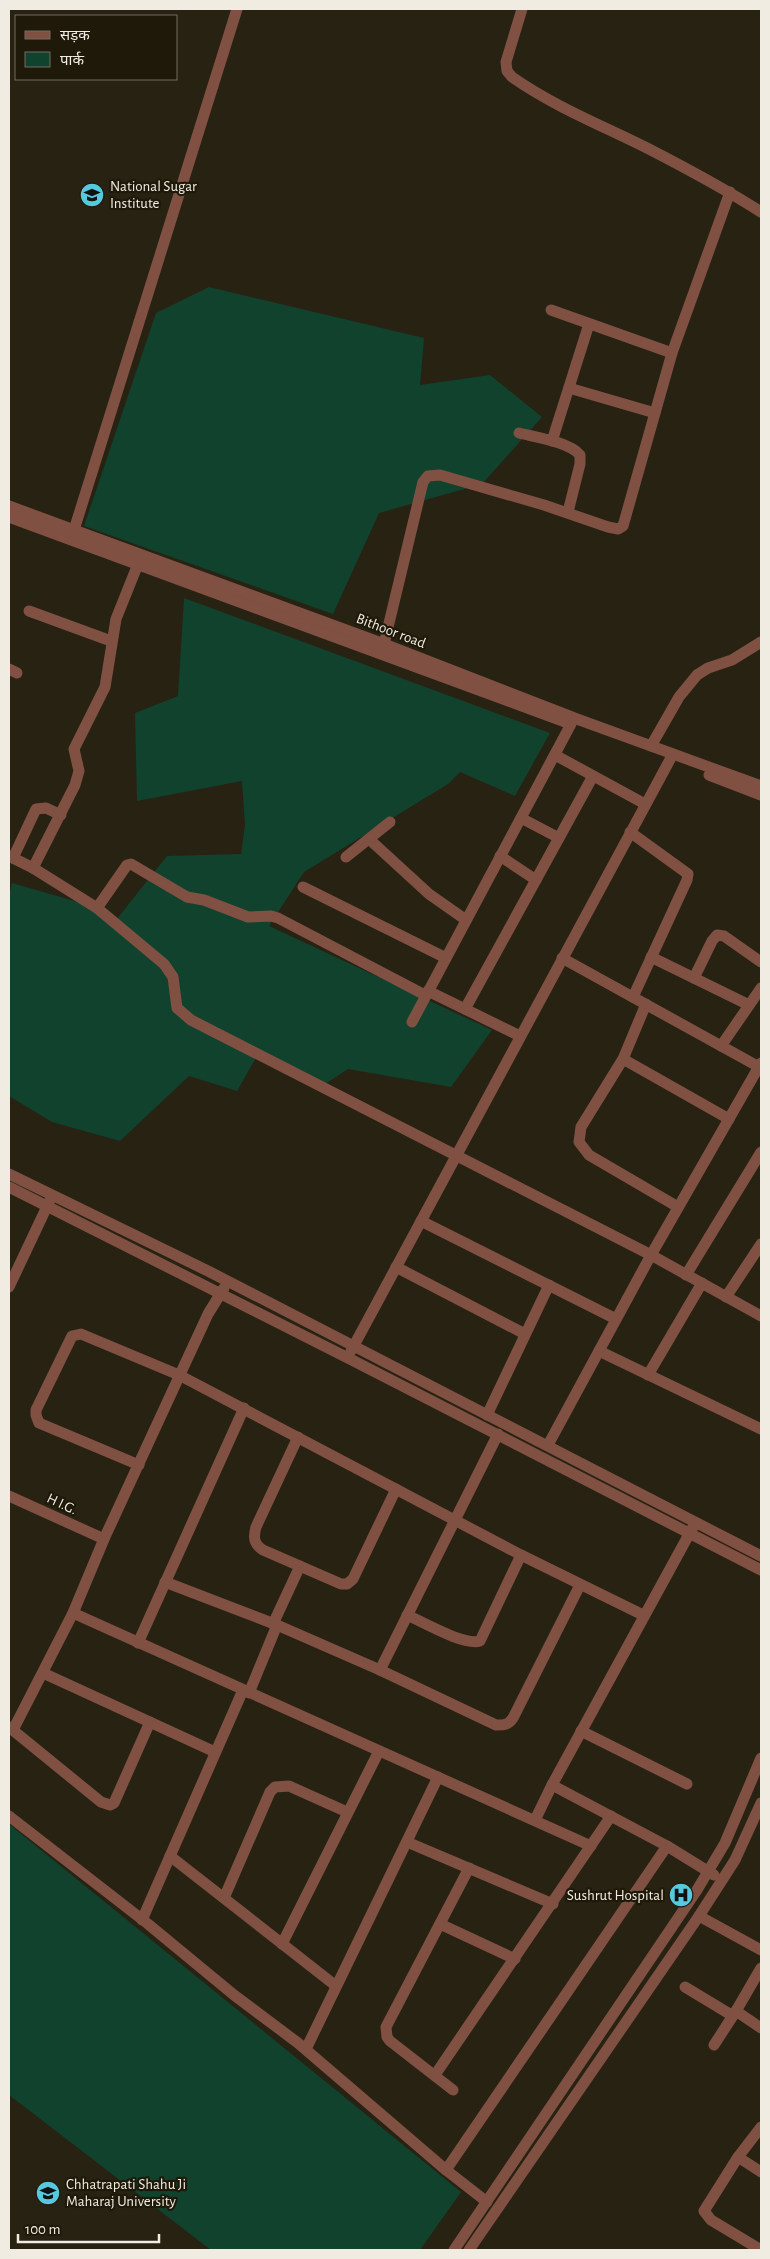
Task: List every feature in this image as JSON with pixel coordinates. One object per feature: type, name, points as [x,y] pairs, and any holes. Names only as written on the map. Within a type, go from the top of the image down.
[{"type":"street","points":[[74,530],[237,9]]},
{"type":"street","points":[[522,9],[506,62],[507,71],[512,78],[558,107],[647,148],[730,192],[761,212]]},
{"type":"street","points":[[384,644],[423,482],[428,476],[440,475],[568,512],[608,528],[618,529],[623,526],[672,353],[730,192]]},
{"type":"street","points":[[551,310],[672,353]]},
{"type":"street","points":[[552,441],[589,324]]},
{"type":"street","points":[[569,388],[655,413]]},
{"type":"street","points":[[519,433],[552,441],[574,450],[580,455],[580,464],[568,512]]},
{"type":"street","name":"Bithoor road","points":[[9,506],[384,644],[651,746],[672,756],[761,786]]},
{"type":"street","points":[[9,517],[571,724],[672,756],[761,795]]},
{"type":"street","points":[[34,868],[78,777],[74,748],[102,695],[107,680],[111,641],[116,620],[138,564]]},
{"type":"street","points":[[29,611],[111,641]]},
{"type":"street","points":[[651,746],[679,697],[697,675],[708,668],[732,660],[761,642]]},
{"type":"street","points":[[412,1022],[571,724]]},
{"type":"street","points":[[555,755],[646,804]]},
{"type":"street","points":[[348,1358],[672,756]]},
{"type":"street","points":[[465,1009],[592,776]]},
{"type":"street","points":[[61,815],[46,808],[36,809],[11,857],[34,868],[97,908],[168,969],[174,977],[175,1001],[182,1014],[651,1255],[761,1316]]},
{"type":"street","points":[[521,818],[559,838]]},
{"type":"street","points":[[346,857],[390,822]]},
{"type":"street","points":[[630,832],[688,874],[687,880],[633,997]]},
{"type":"street","points":[[369,839],[429,894],[466,920]]},
{"type":"street","points":[[500,856],[536,880]]},
{"type":"street","points":[[97,908],[127,865],[131,864],[187,897],[204,900],[248,917],[278,918],[427,993],[520,1036]]},
{"type":"street","points":[[304,887],[446,958]]},
{"type":"street","points":[[694,978],[712,941],[717,935],[724,936],[761,962]]},
{"type":"street","points":[[651,957],[749,1005]]},
{"type":"street","points":[[548,1445],[651,1255],[760,1066],[562,958]]},
{"type":"street","points":[[721,1046],[761,988]]},
{"type":"street","points":[[646,1004],[623,1059],[581,1127],[579,1142],[589,1155],[678,1207]]},
{"type":"street","points":[[623,1059],[729,1118]]},
{"type":"street","points":[[686,1275],[761,1152]]},
{"type":"street","points":[[9,1174],[50,1200],[220,1293],[761,1570]]},
{"type":"street","points":[[9,1187],[50,1200],[229,1282],[761,1556]]},
{"type":"street","points":[[9,1287],[50,1200]]},
{"type":"street","points":[[421,1221],[616,1319]]},
{"type":"street","points":[[726,1297],[761,1244]]},
{"type":"street","points":[[396,1267],[525,1334]]},
{"type":"street","points":[[150,1722],[114,1803],[110,1805],[101,1802],[11,1729],[43,1673],[73,1614],[104,1539],[179,1375],[208,1314],[229,1282]]},
{"type":"street","points":[[648,1375],[702,1283]]},
{"type":"street","points":[[487,1415],[548,1285]]},
{"type":"street","points":[[139,1466],[39,1423],[36,1410],[72,1336],[76,1334],[81,1334],[179,1375],[521,1555],[643,1615]]},
{"type":"street","points":[[599,1350],[761,1429]]},
{"type":"street","points":[[138,1643],[244,1408]]},
{"type":"street","points":[[380,1670],[498,1434]]},
{"type":"street","points":[[298,1437],[256,1527],[255,1543],[263,1550],[341,1584],[350,1583],[396,1488]]},
{"type":"street","name":"H I.G.","points":[[9,1496],[104,1539]]},
{"type":"street","points":[[535,1820],[643,1615],[696,1522]]},
{"type":"street","points":[[407,1615],[465,1640],[475,1643],[480,1641],[521,1555]]},
{"type":"street","points":[[142,1920],[215,1752],[246,1691],[300,1566]]},
{"type":"street","points":[[165,1582],[275,1625],[380,1670],[496,1725],[509,1724],[580,1585]]},
{"type":"street","points":[[73,1614],[591,1846]]},
{"type":"street","points":[[43,1673],[215,1752]]},
{"type":"street","points":[[581,1731],[687,1784]]},
{"type":"street","points":[[282,1944],[379,1750]]},
{"type":"street","points":[[454,2250],[708,1872],[736,1821],[761,1758]]},
{"type":"street","points":[[306,2049],[438,1778]]},
{"type":"street","points":[[552,1785],[667,1846],[722,1880]]},
{"type":"street","points":[[224,1898],[270,1792],[275,1787],[290,1786],[347,1812]]},
{"type":"street","points":[[469,2250],[699,1916],[743,1846],[761,1803]]},
{"type":"street","points":[[9,1816],[234,1995],[306,2049],[446,2170],[487,2202]]},
{"type":"street","points":[[435,2076],[612,1816]]},
{"type":"street","points":[[407,1842],[553,1904]]},
{"type":"street","points":[[446,2170],[667,1846]]},
{"type":"street","points":[[170,1856],[336,1986]]},
{"type":"street","points":[[452,2090],[390,2041],[385,2031],[469,1868]]},
{"type":"street","points":[[699,1916],[761,1950]]},
{"type":"street","points":[[440,1924],[515,1959]]},
{"type":"street","points":[[714,2045],[761,1968]]},
{"type":"street","points":[[685,1987],[761,2028]]},
{"type":"street","points":[[761,2127],[738,2157],[705,2206],[704,2211],[710,2220],[761,2250]]},
{"type":"street","points":[[738,2157],[761,2172]]},
{"type":"street","points":[[480,2212],[491,2220]]},
{"type":"green space","points":[[209,287],[424,338],[420,385],[490,375],[542,417],[482,484],[379,513],[333,614],[84,526],[156,313]]},
{"type":"green space","points":[[184,598],[550,733],[515,796],[460,772],[448,784],[304,872],[269,926],[492,1030],[451,1087],[348,1069],[322,1086],[257,1056],[237,1091],[189,1076],[120,1141],[52,1122],[9,1096],[9,896],[12,883],[92,906],[116,920],[167,856],[241,854],[245,825],[242,781],[137,801],[135,713],[178,696]]},
{"type":"green space","points":[[9,1824],[461,2192],[420,2250],[211,2250],[9,2095]]},
{"type":"place","name":"National Sugar Institute","points":[[92,195]]},
{"type":"place","name":"Sushrut Hospital","points":[[681,1895]]},
{"type":"place","name":"Chhatrapati Shahu Ji Maharaj University","points":[[48,2193]]}]
